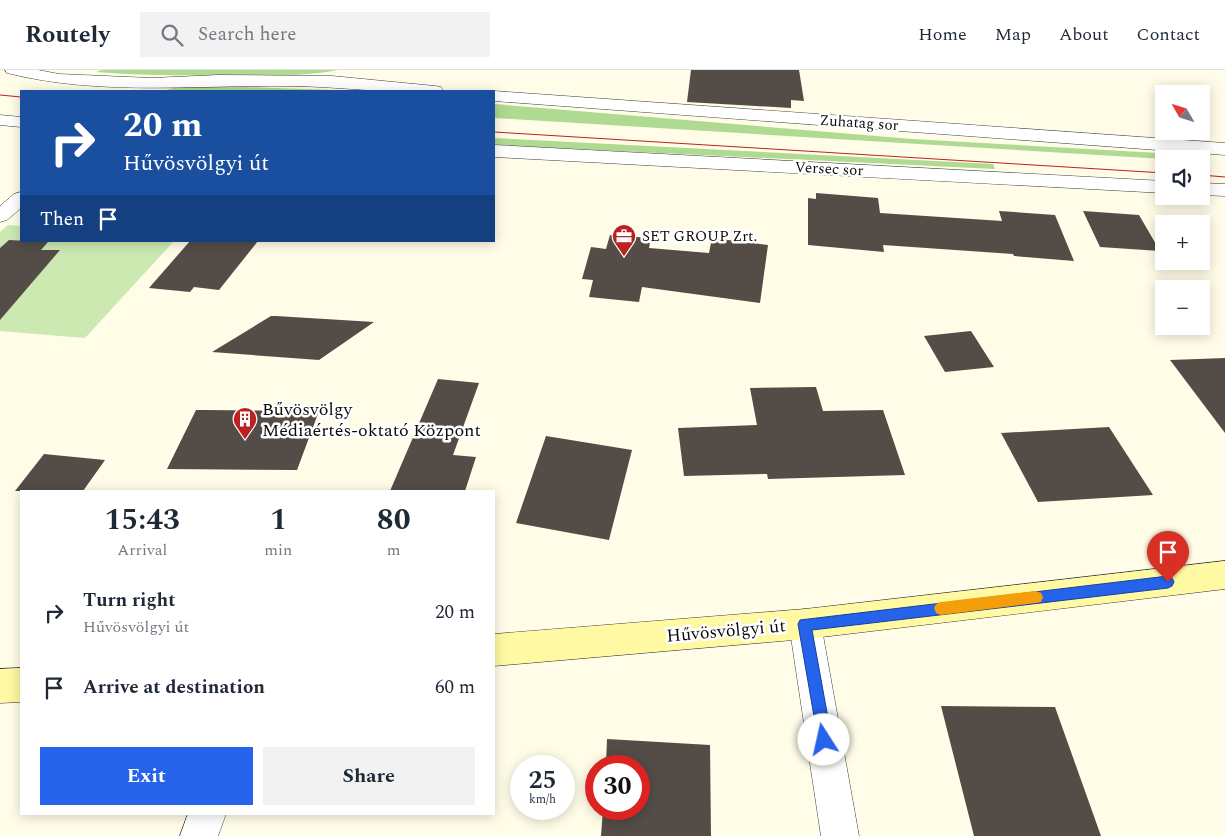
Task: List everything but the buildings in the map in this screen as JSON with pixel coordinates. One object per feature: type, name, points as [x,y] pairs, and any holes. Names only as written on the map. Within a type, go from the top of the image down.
[{"type":"main road","name":"Hűvösvölgyi út","points":[[495,650],[805,624],[1225,575]]},
{"type":"main road","points":[[0,686],[20,685]]},
{"type":"street","points":[[13,70],[59,79],[147,87],[219,80],[332,81],[424,90]]},
{"type":"street","points":[[332,81],[351,78],[369,70]]},
{"type":"street","name":"Zuhatag sor","points":[[495,96],[1202,148],[1222,156]]},
{"type":"street","points":[[0,120],[20,122]]},
{"type":"street","name":"Versec sor","points":[[495,151],[1155,187]]},
{"type":"street","points":[[1210,189],[1225,190]]},
{"type":"street","points":[[0,216],[20,199]]},
{"type":"street","points":[[805,624],[840,836]]},
{"type":"street","points":[[198,836],[207,815]]},
{"type":"green space","points":[[102,70],[337,70],[282,75],[172,75],[96,72]]},
{"type":"green space","points":[[186,85],[333,90],[166,90]]},
{"type":"green space","points":[[495,104],[912,139],[1155,153],[1155,158],[495,118]]},
{"type":"green space","points":[[495,138],[993,164],[995,169],[495,145]]},
{"type":"green space","points":[[8,225],[20,226],[20,242],[173,242],[85,338],[0,331],[0,232]]},
{"type":"tram line","points":[[0,95],[20,97]]},
{"type":"tram line","points":[[495,132],[1155,172]]},
{"type":"tram line","points":[[1210,176],[1225,177]]},
{"type":"slow traffic","points":[[941,608],[1036,597]]},
{"type":"place","name":"SET GROUP Zrt.","points":[[624,257]]},
{"type":"place","name":"Bűvösvölgy Médiaértés-oktató Központ","points":[[245,440]]},
{"type":"route","points":[[824,740],[805,624],[1168,582]]}]
